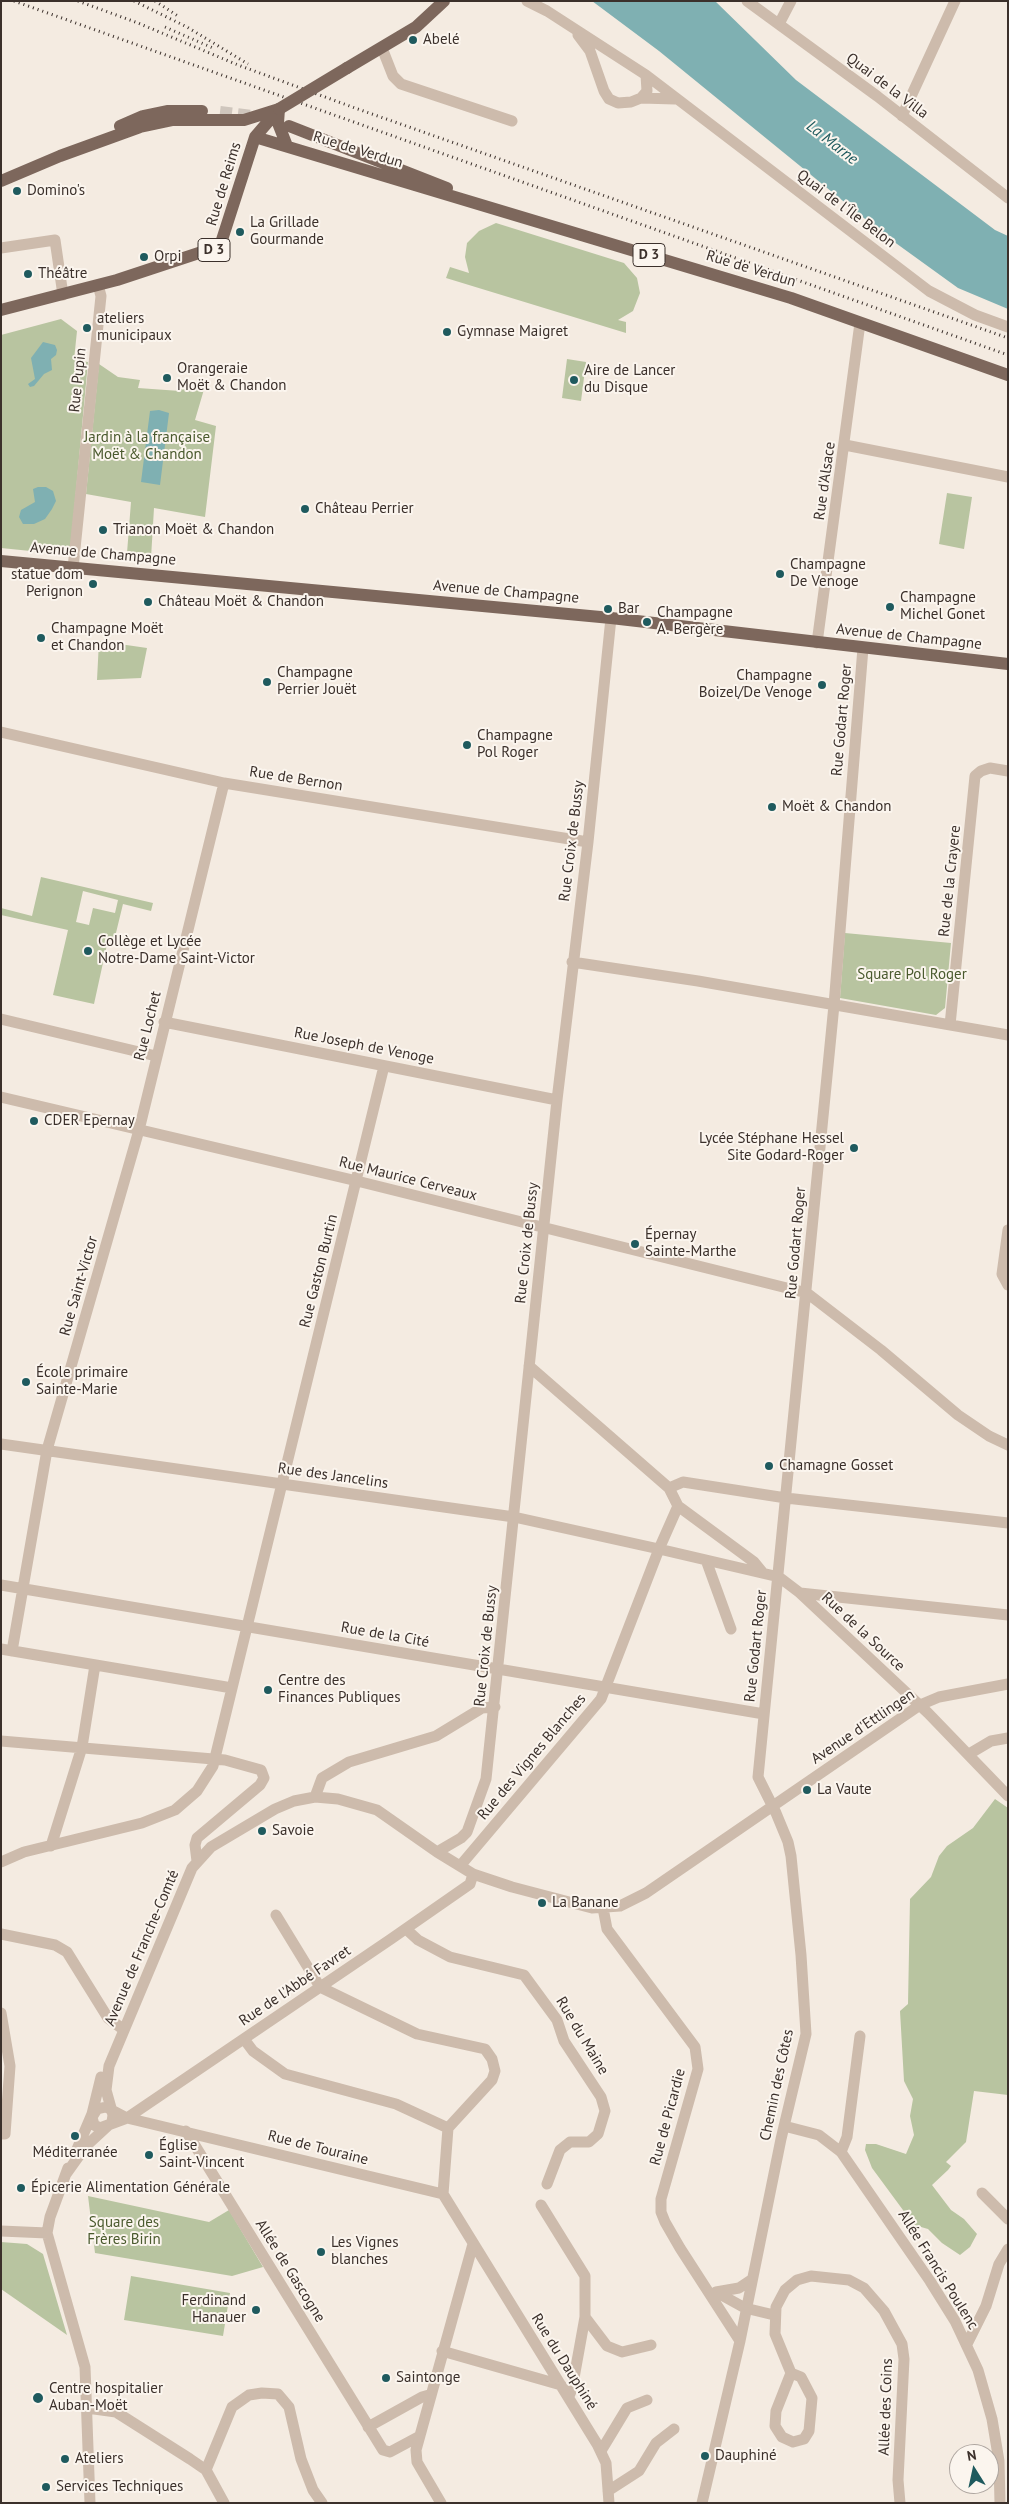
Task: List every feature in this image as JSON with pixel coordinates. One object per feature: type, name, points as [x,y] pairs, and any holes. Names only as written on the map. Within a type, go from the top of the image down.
[{"type":"main road","name":"Rue de Reims","points":[[1,310],[98,285],[220,246],[255,137],[278,109],[416,27],[444,1]]},
{"type":"main road","points":[[60,156],[157,122],[173,120],[244,120],[278,109],[278,123],[287,146]]},
{"type":"main road","points":[[1,181],[60,156],[143,116],[167,111],[220,112]]},
{"type":"main road","points":[[244,120],[255,137]]},
{"type":"main road","name":"Rue de Verdun","points":[[289,126],[434,181],[481,205]]},
{"type":"main road","name":"Rue de Verdun","points":[[255,137],[791,298],[1008,375]]},
{"type":"main road","name":"Avenue de Champagne","points":[[1,561],[611,618],[1008,664]]},
{"type":"street","name":"Quai de l'Île Belon","points":[[527,1],[547,11],[646,75],[675,99],[930,291],[974,315],[1008,327]]},
{"type":"street","name":"Quai de la Villa","points":[[747,1],[902,116],[1008,198]]},
{"type":"street","points":[[779,24],[791,1]]},
{"type":"street","points":[[902,116],[955,1]]},
{"type":"street","name":"Quai de l'Île Belon","points":[[574,30],[590,51],[604,91],[609,99],[618,103],[631,102],[641,98],[675,99]]},
{"type":"street","points":[[382,48],[393,76],[401,84],[512,121]]},
{"type":"street","points":[[641,98],[647,90],[646,75]]},
{"type":"street","points":[[1,248],[55,240],[63,295]]},
{"type":"street","name":"Rue Pupin","points":[[73,568],[101,296],[98,285]]},
{"type":"street","name":"Rue d'Alsace","points":[[817,643],[860,323]]},
{"type":"street","points":[[845,445],[1008,477]]},
{"type":"street","name":"Rue Croix de Bussy","points":[[437,1852],[461,1838],[472,1822],[486,1779],[557,1100],[572,962],[588,842],[611,618]]},
{"type":"street","name":"Rue Godart Roger","points":[[772,1807],[758,1777],[834,1005],[863,648]]},
{"type":"street","name":"Rue de Bernon","points":[[1,732],[224,783],[588,842]]},
{"type":"street","name":"Rue de la Crayere","points":[[950,1025],[975,776],[981,771],[990,768],[1008,771]]},
{"type":"street","name":"Rue Lochet","points":[[139,1130],[224,783]]},
{"type":"street","points":[[572,962],[1008,1035]]},
{"type":"street","points":[[1,1019],[156,1056]]},
{"type":"street","name":"Rue Joseph de Venoge","points":[[164,1022],[557,1100]]},
{"type":"street","name":"Rue Gaston Burtin","points":[[1,1862],[24,1852],[142,1823],[175,1810],[197,1791],[215,1760],[384,1066]]},
{"type":"street","name":"Rue Maurice Cerveaux","points":[[1,1096],[357,1181],[807,1293]]},
{"type":"street","name":"Rue Saint-Victor","points":[[7,1650],[23,1588],[47,1450],[139,1130]]},
{"type":"street","points":[[1008,1230],[1002,1274],[1008,1286]]},
{"type":"street","points":[[807,1293],[881,1350],[958,1415],[989,1436],[1008,1445]]},
{"type":"street","points":[[529,1366],[669,1488],[678,1506],[754,1562],[763,1573]]},
{"type":"street","name":"Rue des Jancelins","points":[[1,1444],[514,1517],[779,1576]]},
{"type":"street","points":[[669,1488],[683,1482],[786,1498],[1008,1523]]},
{"type":"street","name":"Rue des Vignes Blanches","points":[[460,1866],[601,1699],[659,1549],[678,1506]]},
{"type":"street","points":[[706,1560],[731,1629]]},
{"type":"street","name":"Rue de la Source","points":[[779,1576],[800,1593],[920,1705],[1008,1796]]},
{"type":"street","name":"Rue de la Cité","points":[[1,1584],[764,1714]]},
{"type":"street","points":[[800,1593],[1008,1616]]},
{"type":"street","points":[[7,1650],[232,1688]]},
{"type":"street","points":[[51,1846],[82,1747],[95,1665]]},
{"type":"street","name":"Avenue d'Ettlingen","points":[[772,1807],[920,1705],[938,1697],[1008,1684]]},
{"type":"street","points":[[314,1797],[322,1778],[349,1762],[436,1736],[482,1708],[495,1707]]},
{"type":"street","points":[[969,1754],[991,1741],[1008,1738]]},
{"type":"street","points":[[1,1741],[225,1760],[261,1770],[264,1778],[260,1785],[197,1838],[194,1845],[197,1861]]},
{"type":"street","name":"Avenue de Franche-Comté","points":[[47,2233],[50,2217],[66,2174],[92,2114],[99,2084],[109,2066],[188,1878],[197,1861],[211,1848],[274,1809],[294,1801],[314,1797],[338,1799],[377,1810],[437,1852],[473,1874],[512,1887],[592,1908],[603,1908],[620,1906],[636,1899],[772,1807]]},
{"type":"street","name":"Chemin des Côtes","points":[[740,2341],[784,2126],[806,2034],[802,1955],[791,1856],[788,1842],[772,1807]]},
{"type":"street","name":"Rue de l'Abbé Favret","points":[[127,2118],[470,1884],[473,1874]]},
{"type":"street","name":"Rue de Picardie","points":[[603,1908],[607,1929],[695,2047],[698,2069],[661,2199],[665,2222],[740,2341]]},
{"type":"street","points":[[276,1915],[320,1987],[417,2034],[485,2049],[492,2059],[495,2071],[492,2080],[448,2128],[443,2194]]},
{"type":"street","name":"Rue du Maine","points":[[406,1929],[418,1940],[450,1957],[524,1975],[557,2020],[564,2041],[602,2097],[605,2111],[598,2134],[589,2142],[570,2142],[560,2150],[547,2184]]},
{"type":"street","points":[[1,1934],[55,1945],[67,1952],[108,2018],[124,2030]]},
{"type":"street","points":[[1,2013],[10,2066],[3,2134]]},
{"type":"street","points":[[841,2152],[847,2138],[860,2036]]},
{"type":"street","points":[[244,2039],[253,2051],[284,2074],[396,2104],[448,2128]]},
{"type":"street","name":"Avenue de Franche-Comté","points":[[66,2174],[86,2146],[113,2119],[106,2090],[109,2066]]},
{"type":"street","points":[[111,2112],[106,2107],[100,2107],[92,2114],[94,2125],[100,2128],[107,2127],[127,2118]]},
{"type":"street","name":"Rue de Touraine","points":[[111,2112],[127,2118],[443,2194]]},
{"type":"street","name":"Allée Francis Poulenc","points":[[784,2126],[819,2135],[841,2152],[930,2281],[967,2344],[982,2383],[1004,2463],[1000,2503]]},
{"type":"street","name":"Allée de Gascogne","points":[[186,2131],[383,2450],[390,2452],[418,2437]]},
{"type":"street","points":[[982,2193],[1008,2220]]},
{"type":"street","name":"Rue du Dauphiné","points":[[443,2194],[569,2396],[601,2451],[606,2463],[609,2503]]},
{"type":"street","points":[[541,2205],[585,2276],[585,2317],[572,2389],[569,2396]]},
{"type":"street","points":[[1,2231],[47,2233],[85,2367],[90,2503]]},
{"type":"street","points":[[441,2503],[417,2462],[416,2450],[429,2395],[473,2244]]},
{"type":"street","points":[[967,2344],[986,2306],[999,2264],[1008,2249]]},
{"type":"street","name":"Allée des Coins","points":[[774,2314],[784,2290],[797,2280],[811,2276],[849,2280],[864,2288],[884,2311],[902,2344],[904,2359],[898,2480],[900,2503]]},
{"type":"street","points":[[716,2292],[739,2288],[751,2280]]},
{"type":"street","points":[[702,2282],[745,2310]]},
{"type":"street","points":[[724,2316],[745,2310],[774,2314],[775,2334],[790,2373],[776,2411],[775,2426],[782,2437],[793,2442],[804,2439],[809,2432],[812,2398],[801,2377],[790,2373]]},
{"type":"street","points":[[585,2317],[607,2346],[622,2352],[651,2345]]},
{"type":"street","points":[[702,2503],[740,2341]]},
{"type":"street","points":[[442,2351],[561,2384]]},
{"type":"street","points":[[206,2470],[232,2407],[249,2395],[262,2393],[278,2394],[289,2407],[301,2459],[313,2490],[322,2503]]},
{"type":"street","points":[[368,2427],[429,2395]]},
{"type":"street","points":[[601,2451],[627,2408],[647,2400]]},
{"type":"street","points":[[87,2408],[116,2412],[206,2470],[224,2503]]},
{"type":"street","points":[[608,2491],[639,2470],[656,2443],[674,2429]]},
{"type":"green space","points":[[496,223],[624,263],[637,278],[640,293],[633,311],[618,320],[626,322],[626,333],[446,278],[450,267],[469,273],[465,257],[467,243],[479,231]]},
{"type":"green space","points":[[61,319],[77,331],[74,360],[88,362],[70,555],[1,548],[1,335]]},
{"type":"green space","name":"Aire de Lancer du Disque","points":[[567,359],[586,362],[581,401],[562,398]]},
{"type":"green space","name":"Jardin à la française Moët & Chandon","points":[[99,364],[118,377],[140,380],[138,388],[180,391],[181,384],[205,386],[195,420],[216,426],[205,517],[154,508],[151,558],[127,553],[131,502],[86,494]]},
{"type":"green space","points":[[947,493],[972,497],[964,549],[939,544]]},
{"type":"green space","points":[[99,641],[147,648],[141,678],[97,680]]},
{"type":"green space","points":[[41,877],[153,903],[151,911],[123,904],[114,941],[108,940],[94,1004],[53,995],[68,930],[1,915],[1,908],[32,916]],"holes":[[[83,891],[118,900],[115,913],[93,908],[89,925],[76,922]]]},
{"type":"green space","name":"Square Pol Roger","points":[[845,933],[951,943],[945,1008],[936,1015],[840,998]]},
{"type":"green space","points":[[995,1799],[1008,1808],[1008,2095],[974,2091],[966,2142],[946,2162],[951,2166],[932,2185],[951,2210],[964,2219],[977,2234],[970,2247],[960,2255],[942,2243],[928,2229],[914,2225],[872,2168],[865,2150],[866,2144],[876,2144],[906,2154],[914,2135],[910,2116],[913,2099],[904,2081],[900,2011],[908,2004],[910,1899],[931,1877],[939,1856],[947,1846],[973,1828]]},
{"type":"green space","name":"Square des Frères Birin","points":[[88,2196],[209,2222],[229,2210],[263,2267],[232,2276],[95,2253]]},
{"type":"green space","points":[[1,2242],[27,2244],[43,2254],[67,2335],[1,2289]]},
{"type":"green space","points":[[131,2276],[230,2293],[223,2336],[124,2320]]},
{"type":"water","name":"La Marne","points":[[592,1],[715,1],[796,80],[995,230],[1008,236],[1008,309],[958,288],[886,236],[659,51]]},
{"type":"water","points":[[43,342],[55,345],[57,350],[56,355],[51,359],[52,370],[44,374],[34,386],[30,387],[28,384],[35,379],[31,358]]},
{"type":"water","points":[[159,410],[169,413],[160,485],[141,482],[150,411]]},
{"type":"water","points":[[46,487],[53,491],[56,501],[45,519],[34,524],[23,524],[19,517],[21,510],[35,502],[33,489]]},
{"type":"tunnel","points":[[220,112],[253,116]]},
{"type":"railway","points":[[14,1],[1008,355]]},
{"type":"railway","points":[[78,1],[138,23],[238,65],[355,108],[1008,338]]},
{"type":"railway","points":[[134,1],[187,27],[248,64]]},
{"type":"railway","points":[[155,1],[178,16]]},
{"type":"railway","points":[[165,27],[213,48]]},
{"type":"place","name":"Abelé","points":[[413,40]]},
{"type":"place","name":"Domino's","points":[[17,191]]},
{"type":"place","name":"La Grillade Gourmande","points":[[240,232]]},
{"type":"place","name":"Orpi","points":[[144,257]]},
{"type":"place","name":"Théâtre","points":[[28,274]]},
{"type":"place","name":"ateliers municipaux","points":[[87,328]]},
{"type":"place","name":"Gymnase Maigret","points":[[447,332]]},
{"type":"place","name":"Orangeraie Moët & Chandon","points":[[167,378]]},
{"type":"place","name":"Aire de Lancer du Disque","points":[[574,380]]},
{"type":"place","name":"Château Perrier","points":[[305,509]]},
{"type":"place","name":"Trianon Moët & Chandon","points":[[103,530]]},
{"type":"place","name":"Champagne De Venoge","points":[[780,574]]},
{"type":"place","name":"statue dom Perignon","points":[[93,584]]},
{"type":"place","name":"Château Moët & Chandon","points":[[148,602]]},
{"type":"place","name":"Champagne Michel Gonet","points":[[890,607]]},
{"type":"place","name":"Bar","points":[[608,609]]},
{"type":"place","name":"Champagne A. Bergère","points":[[647,622]]},
{"type":"place","name":"Champagne Moët et Chandon","points":[[41,638]]},
{"type":"place","name":"Champagne Perrier Jouët","points":[[267,682]]},
{"type":"place","name":"Champagne Boizel/De Venoge","points":[[822,685]]},
{"type":"place","name":"Champagne Pol Roger","points":[[467,745]]},
{"type":"place","name":"Moёt & Chandon","points":[[772,807]]},
{"type":"place","name":"Collège et Lycée Notre-Dame Saint-Victor","points":[[88,951]]},
{"type":"place","name":"CDER Epernay","points":[[34,1121]]},
{"type":"place","name":"Lycée Stéphane Hessel Site Godard-Roger","points":[[854,1148]]},
{"type":"place","name":"Épernay Sainte-Marthe","points":[[635,1244]]},
{"type":"place","name":"École primaire Sainte-Marie","points":[[26,1382]]},
{"type":"place","name":"Chamagne Gosset","points":[[769,1466]]},
{"type":"place","name":"Centre des Finances Publiques","points":[[268,1690]]},
{"type":"place","name":"La Vaute","points":[[807,1790]]},
{"type":"place","name":"Savoie","points":[[262,1831]]},
{"type":"place","name":"La Banane","points":[[542,1903]]},
{"type":"place","name":"Méditerranée","points":[[75,2136]]},
{"type":"place","name":"Église Saint-Vincent","points":[[149,2155]]},
{"type":"place","name":"Épicerie Alimentation Générale","points":[[21,2188]]},
{"type":"place","name":"Les Vignes blanches","points":[[321,2252]]},
{"type":"place","name":"Ferdinand Hanauer","points":[[256,2310]]},
{"type":"place","name":"Saintonge","points":[[386,2378]]},
{"type":"place","name":"Centre hospitalier Auban-Moët","points":[[38,2398]]},
{"type":"place","name":"Dauphiné","points":[[705,2456]]},
{"type":"place","name":"Ateliers","points":[[65,2459]]},
{"type":"place","name":"Services Techniques","points":[[46,2487]]}]
